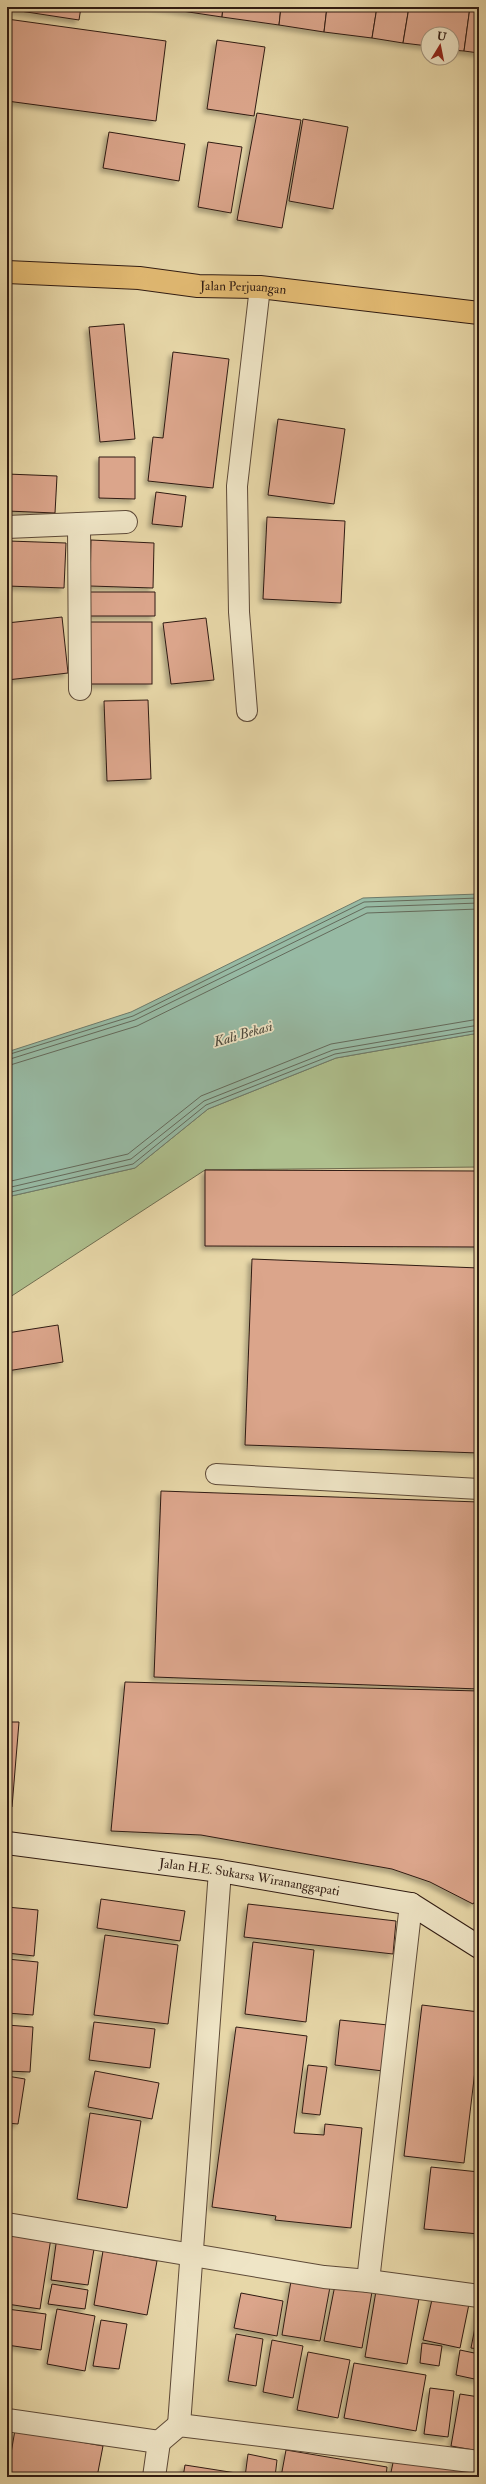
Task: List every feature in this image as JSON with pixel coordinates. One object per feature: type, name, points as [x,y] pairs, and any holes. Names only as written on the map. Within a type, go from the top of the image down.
[{"type":"main road","name":"Jalan Perjuangan","points":[[7,272],[139,278],[198,286],[260,287],[479,313]]},
{"type":"street","points":[[7,527],[126,522]]},
{"type":"street","points":[[79,524],[80,689]]},
{"type":"street","name":"Jalan H.E. Sukarsa Wirananggapati","points":[[7,1843],[220,1871],[411,1904],[479,1947]]},
{"type":"street","points":[[154,2477],[159,2442],[179,2425],[220,1871]]},
{"type":"street","points":[[368,2281],[411,1904]]},
{"type":"street","points":[[7,2224],[324,2277],[368,2281],[479,2296]]},
{"type":"street","points":[[7,2420],[159,2442]]},
{"type":"street","points":[[179,2425],[479,2462]]},
{"type":"lane","points":[[246,711],[239,612],[237,486],[260,287]]},
{"type":"lane","points":[[216,1474],[479,1489]]},
{"type":"shaded area","points":[[479,1033],[479,1167],[205,1170],[7,1299],[7,1197],[135,1168],[208,1109],[336,1058]]},
{"type":"water","name":"Kali Bekasi","points":[[479,894],[479,1033],[336,1058],[208,1109],[135,1168],[7,1197],[7,1052],[131,1012],[363,898]]},
{"type":"building","points":[[7,7],[81,7],[79,20],[7,9]]},
{"type":"building","points":[[155,7],[223,7],[222,17]]},
{"type":"building","points":[[223,7],[281,7],[279,25],[222,17]]},
{"type":"building","points":[[281,7],[327,7],[324,32],[279,25]]},
{"type":"building","points":[[327,7],[377,7],[372,38],[324,32]]},
{"type":"building","points":[[377,7],[409,7],[403,43],[372,38]]},
{"type":"building","points":[[409,7],[470,7],[464,51],[460,51],[460,26],[420,26],[420,45],[403,43]]},
{"type":"building","points":[[470,7],[479,7],[479,53],[464,51]]},
{"type":"building","points":[[7,19],[166,41],[156,121],[7,101]]},
{"type":"building","points":[[217,40],[265,47],[254,116],[207,109]]},
{"type":"building","points":[[257,113],[301,120],[282,228],[237,220]]},
{"type":"building","points":[[303,119],[348,127],[333,209],[289,201]]},
{"type":"building","points":[[109,132],[185,144],[179,181],[103,168]]},
{"type":"building","points":[[208,142],[242,147],[231,213],[198,207]]},
{"type":"building","points":[[124,324],[135,439],[100,442],[89,327]]},
{"type":"building","points":[[173,352],[229,359],[213,488],[148,481],[153,437],[163,438]]},
{"type":"building","points":[[278,419],[345,429],[334,504],[268,495]]},
{"type":"building","points":[[99,457],[135,457],[135,499],[99,498]]},
{"type":"building","points":[[7,474],[57,476],[55,513],[7,511]]},
{"type":"building","points":[[156,492],[186,496],[182,527],[152,524]]},
{"type":"building","points":[[267,517],[345,521],[341,603],[263,599]]},
{"type":"building","points":[[91,540],[154,543],[153,588],[90,586]]},
{"type":"building","points":[[9,541],[66,543],[64,588],[7,586]]},
{"type":"building","points":[[90,592],[155,592],[155,616],[89,616]]},
{"type":"building","points":[[62,617],[68,673],[7,680],[7,623]]},
{"type":"building","points":[[206,618],[214,680],[171,684],[163,623]]},
{"type":"building","points":[[87,622],[152,622],[152,684],[87,684]]},
{"type":"building","points":[[148,700],[151,779],[107,781],[104,701]]},
{"type":"building","points":[[205,1170],[479,1171],[479,1247],[205,1246]]},
{"type":"building","points":[[252,1259],[479,1268],[479,1453],[245,1445]]},
{"type":"building","points":[[58,1325],[63,1362],[7,1371],[7,1333]]},
{"type":"building","points":[[161,1491],[479,1502],[479,1689],[154,1677]]},
{"type":"building","points":[[125,1682],[479,1691],[479,1896],[473,1904],[430,1882],[392,1869],[201,1835],[111,1831]]},
{"type":"building","points":[[7,1722],[19,1722],[12,1807],[7,1807]]},
{"type":"building","points":[[101,1899],[185,1911],[180,1941],[97,1928]]},
{"type":"building","points":[[248,1904],[396,1921],[393,1954],[244,1937]]},
{"type":"building","points":[[7,1907],[38,1910],[34,1956],[7,1953]]},
{"type":"building","points":[[105,1935],[178,1945],[168,2024],[94,2015]]},
{"type":"building","points":[[253,1942],[314,1950],[306,2022],[245,2014]]},
{"type":"building","points":[[7,1959],[38,1962],[33,2015],[7,2013]]},
{"type":"building","points":[[422,2005],[479,2012],[479,2037],[464,2163],[404,2156]]},
{"type":"building","points":[[340,2020],[388,2025],[383,2071],[335,2065]]},
{"type":"building","points":[[94,2022],[155,2029],[150,2068],[89,2060]]},
{"type":"building","points":[[7,2025],[33,2027],[30,2072],[7,2071]]},
{"type":"building","points":[[236,2027],[307,2036],[294,2133],[324,2135],[325,2124],[362,2128],[351,2228],[275,2220],[276,2216],[212,2207]]},
{"type":"building","points":[[308,2065],[327,2067],[320,2115],[302,2113]]},
{"type":"building","points":[[95,2071],[159,2083],[152,2119],[88,2107]]},
{"type":"building","points":[[7,2076],[25,2079],[18,2124],[7,2123]]},
{"type":"building","points":[[90,2113],[141,2121],[127,2208],[77,2199]]},
{"type":"building","points":[[431,2167],[479,2172],[479,2234],[424,2229]]},
{"type":"building","points":[[7,2232],[51,2238],[40,2309],[7,2304]]},
{"type":"building","points":[[57,2237],[95,2243],[88,2285],[51,2280]]},
{"type":"building","points":[[103,2251],[157,2261],[147,2315],[94,2305]]},
{"type":"building","points":[[291,2281],[330,2287],[320,2341],[282,2335]]},
{"type":"building","points":[[52,2284],[88,2290],[85,2309],[48,2304]]},
{"type":"building","points":[[335,2285],[372,2292],[362,2348],[324,2341]]},
{"type":"building","points":[[377,2285],[420,2293],[407,2364],[365,2357]]},
{"type":"building","points":[[241,2293],[283,2301],[277,2336],[234,2328]]},
{"type":"building","points":[[433,2295],[469,2304],[460,2348],[423,2340]]},
{"type":"building","points":[[479,2307],[479,2349],[471,2348]]},
{"type":"building","points":[[7,2309],[46,2314],[41,2350],[7,2345]]},
{"type":"building","points":[[57,2309],[95,2316],[85,2371],[47,2364]]},
{"type":"building","points":[[101,2320],[127,2324],[119,2369],[93,2366]]},
{"type":"building","points":[[236,2334],[263,2339],[256,2386],[228,2381]]},
{"type":"building","points":[[272,2340],[303,2346],[293,2398],[263,2392]]},
{"type":"building","points":[[422,2343],[442,2346],[439,2366],[420,2363]]},
{"type":"building","points":[[460,2350],[479,2354],[479,2380],[456,2375]]},
{"type":"building","points":[[308,2352],[350,2360],[338,2418],[297,2410]]},
{"type":"building","points":[[354,2363],[426,2375],[416,2431],[344,2418]]},
{"type":"building","points":[[430,2388],[454,2391],[448,2437],[424,2434]]},
{"type":"building","points":[[460,2394],[479,2397],[479,2451],[451,2446]]},
{"type":"building","points":[[15,2430],[103,2446],[97,2477],[7,2477]]},
{"type":"building","points":[[286,2450],[387,2467],[386,2477],[281,2477]]},
{"type":"building","points":[[248,2454],[277,2460],[275,2477],[245,2477]]},
{"type":"building","points":[[394,2458],[477,2474],[476,2477],[390,2477]]},
{"type":"building","points":[[185,2465],[236,2473],[236,2477],[183,2477]]}]
